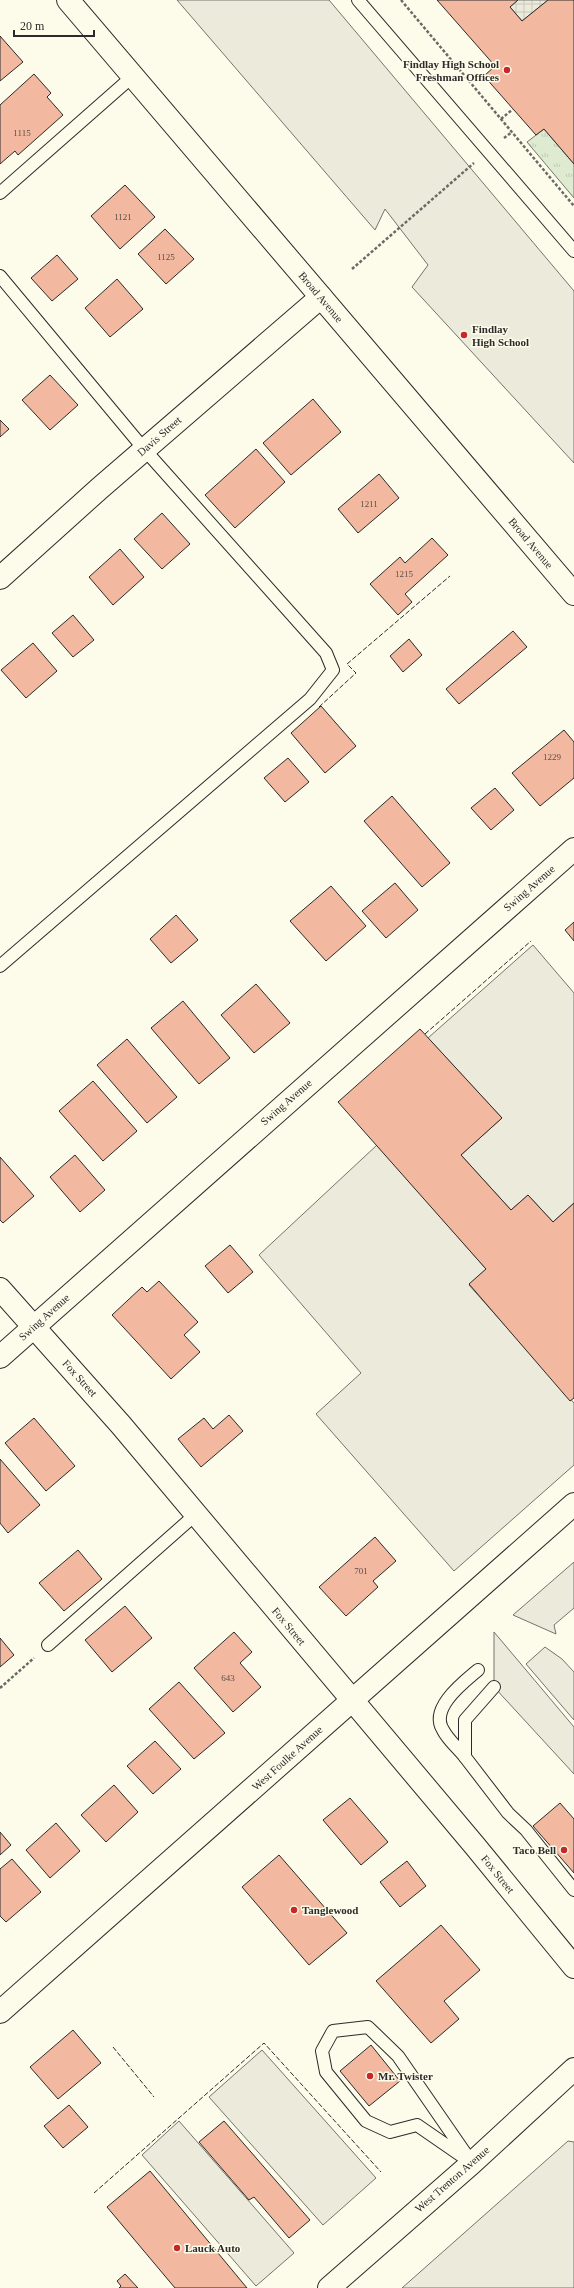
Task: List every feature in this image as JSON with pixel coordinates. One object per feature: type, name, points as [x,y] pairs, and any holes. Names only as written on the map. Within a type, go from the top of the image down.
[{"type":"street","name":"Broad Avenue","points":[[68,0],[574,594]]},
{"type":"street","name":"Davis Street","points":[[0,578],[144,449],[321,297]]},
{"type":"street","name":"Swing Avenue","points":[[0,1356],[574,849]]},
{"type":"street","name":"Fox Street","points":[[0,1288],[121,1425],[195,1515],[475,1846],[574,1967]]},
{"type":"street","name":"West Foulke Avenue","points":[[0,2012],[574,1504]]},
{"type":"street","name":"West Trenton Avenue","points":[[329,2288],[472,2163],[574,2069]]},
{"type":"lane","points":[[358,0],[574,251]]},
{"type":"lane","points":[[0,193],[133,76]]},
{"type":"lane","points":[[0,276],[144,449],[326,653],[333,670],[310,700],[0,966]]},
{"type":"lane","points":[[48,1645],[195,1515]]},
{"type":"lane","points":[[478,1670],[447,1697],[440,1717],[442,1729],[508,1813],[526,1830],[574,1890]]},
{"type":"lane","points":[[465,1757],[465,1720],[494,1686]]},
{"type":"lane","points":[[368,2027],[398,2056],[472,2163],[417,2125],[390,2132],[366,2121],[326,2072],[322,2051],[333,2031],[368,2027]]},
{"type":"path","points":[[400,0],[574,206]]},
{"type":"path","points":[[500,119],[513,109]]},
{"type":"path","points":[[352,269],[512,132]]},
{"type":"path","points":[[0,1688],[48,1645]]},
{"type":"green space","points":[[544,129],[574,164],[574,198],[527,142]]},
{"type":"shaded area","points":[[177,0],[329,0],[574,291],[574,463],[412,287],[428,265],[385,209],[375,230]]},
{"type":"shaded area","points":[[518,0],[548,0],[522,21],[510,7]]},
{"type":"shaded area","points":[[533,945],[574,993],[574,1203],[553,1222],[528,1195],[511,1210],[461,1155],[502,1118],[428,1038]]},
{"type":"shaded area","points":[[377,1145],[486,1269],[469,1285],[574,1403],[574,1465],[454,1571],[316,1414],[361,1373],[259,1255]]},
{"type":"shaded area","points":[[574,1562],[574,1608],[554,1625],[556,1634],[513,1615]]},
{"type":"shaded area","points":[[494,1632],[574,1727],[574,1774],[494,1687]]},
{"type":"shaded area","points":[[545,1647],[562,1659],[574,1672],[574,1720],[526,1664]]},
{"type":"shaded area","points":[[262,2050],[376,2178],[323,2225],[209,2097]]},
{"type":"shaded area","points":[[179,2121],[294,2253],[256,2286],[142,2155]]},
{"type":"shaded area","points":[[568,2141],[574,2142],[574,2288],[402,2288]]},
{"type":"building","points":[[437,0],[518,0],[510,7],[522,21],[548,0],[574,0],[574,164],[544,129],[536,135],[484,76],[495,66]]},
{"type":"building","points":[[0,36],[23,62],[0,81]]},
{"type":"building","points":[[34,74],[51,93],[47,97],[63,115],[18,155],[15,151],[0,164],[0,105]]},
{"type":"building","points":[[125,185],[155,217],[120,249],[91,216]]},
{"type":"building","points":[[165,229],[194,259],[166,284],[138,254]]},
{"type":"building","points":[[57,255],[78,279],[52,301],[31,278]]},
{"type":"building","points":[[117,279],[143,309],[110,337],[85,308]]},
{"type":"building","points":[[50,375],[78,405],[50,430],[22,400]]},
{"type":"building","points":[[313,399],[341,432],[291,475],[263,443]]},
{"type":"building","points":[[0,420],[9,429],[0,437]]},
{"type":"building","points":[[256,449],[285,482],[235,528],[205,495]]},
{"type":"building","points":[[379,474],[399,498],[358,533],[338,509]]},
{"type":"building","points":[[162,513],[190,544],[162,569],[134,539]]},
{"type":"building","points":[[432,538],[448,555],[405,594],[412,602],[398,615],[370,584],[400,557],[405,563]]},
{"type":"building","points":[[120,549],[144,577],[113,605],[89,577]]},
{"type":"building","points":[[73,615],[94,640],[73,657],[52,633]]},
{"type":"building","points":[[513,631],[527,647],[459,704],[446,689]]},
{"type":"building","points":[[409,639],[422,655],[403,672],[390,656]]},
{"type":"building","points":[[33,643],[57,671],[26,698],[1,670]]},
{"type":"building","points":[[321,706],[356,746],[325,773],[291,733]]},
{"type":"building","points":[[564,730],[574,742],[574,778],[540,806],[512,773]]},
{"type":"building","points":[[288,758],[309,782],[285,802],[264,778]]},
{"type":"building","points":[[495,788],[514,810],[491,830],[471,808]]},
{"type":"building","points":[[392,796],[450,863],[422,887],[364,821]]},
{"type":"building","points":[[395,883],[418,910],[386,938],[362,911]]},
{"type":"building","points":[[331,886],[366,926],[326,961],[290,921]]},
{"type":"building","points":[[176,915],[198,940],[171,963],[150,939]]},
{"type":"building","points":[[574,922],[574,941],[565,930]]},
{"type":"building","points":[[256,984],[290,1023],[254,1053],[221,1015]]},
{"type":"building","points":[[183,1001],[230,1058],[199,1084],[151,1028]]},
{"type":"building","points":[[420,1029],[502,1118],[461,1155],[511,1210],[528,1195],[553,1222],[574,1203],[574,1398],[570,1401],[469,1284],[486,1269],[338,1102]]},
{"type":"building","points":[[127,1039],[177,1097],[147,1123],[97,1065]]},
{"type":"building","points":[[93,1081],[137,1131],[103,1161],[59,1111]]},
{"type":"building","points":[[75,1155],[105,1190],[80,1212],[50,1177]]},
{"type":"building","points":[[0,1157],[34,1196],[3,1223],[0,1220]]},
{"type":"building","points":[[230,1245],[253,1272],[228,1293],[205,1266]]},
{"type":"building","points":[[159,1281],[198,1322],[184,1335],[200,1352],[171,1379],[112,1315],[142,1287],[147,1292]]},
{"type":"building","points":[[229,1415],[243,1431],[201,1467],[178,1439],[204,1418],[213,1429]]},
{"type":"building","points":[[34,1418],[75,1466],[46,1491],[5,1443]]},
{"type":"building","points":[[0,1459],[40,1505],[8,1533],[0,1523]]},
{"type":"building","points":[[375,1537],[396,1561],[373,1581],[378,1587],[346,1616],[319,1587]]},
{"type":"building","points":[[78,1550],[102,1579],[64,1611],[39,1583]]},
{"type":"building","points":[[125,1606],[152,1638],[112,1672],[85,1640]]},
{"type":"building","points":[[234,1632],[252,1652],[240,1663],[261,1687],[233,1712],[194,1668]]},
{"type":"building","points":[[0,1638],[14,1655],[0,1667]]},
{"type":"building","points":[[179,1682],[225,1733],[194,1759],[149,1709]]},
{"type":"building","points":[[155,1741],[181,1769],[153,1794],[127,1766]]},
{"type":"building","points":[[114,1785],[138,1812],[106,1842],[81,1815]]},
{"type":"building","points":[[350,1798],[388,1842],[361,1865],[323,1820]]},
{"type":"building","name":"Taco Bell","points":[[560,1803],[574,1819],[574,1873],[533,1826]]},
{"type":"building","points":[[56,1823],[80,1851],[50,1878],[26,1850]]},
{"type":"building","points":[[0,1832],[11,1845],[0,1855]]},
{"type":"building","name":"Tanglewood","points":[[279,1855],[347,1933],[309,1965],[242,1887]]},
{"type":"building","points":[[12,1859],[41,1892],[6,1922],[0,1916],[0,1869]]},
{"type":"building","points":[[407,1861],[426,1886],[400,1907],[380,1882]]},
{"type":"building","points":[[441,1925],[480,1970],[444,2001],[459,2019],[431,2043],[376,1981]]},
{"type":"building","points":[[73,2030],[101,2063],[58,2099],[30,2067]]},
{"type":"building","name":"Mr. Twister","points":[[371,2045],[400,2081],[369,2106],[340,2071]]},
{"type":"building","points":[[69,2105],[88,2127],[63,2148],[44,2126]]},
{"type":"building","points":[[224,2121],[310,2220],[289,2238],[254,2197],[249,2200],[199,2142]]},
{"type":"building","name":"Lauck Auto","points":[[150,2171],[247,2288],[175,2288],[107,2207]]},
{"type":"building","points":[[125,2274],[138,2288],[119,2288],[121,2286],[117,2281]]},
{"type":"fence","points":[[319,707],[356,673],[347,664],[450,576]]},
{"type":"fence","points":[[425,1034],[531,941]]},
{"type":"fence","points":[[94,2193],[264,2043],[381,2172]]},
{"type":"fence","points":[[113,2047],[154,2097]]},
{"type":"place","name":"Findlay High School Freshman Offices","points":[[507,70]]},
{"type":"place","name":"Findlay High School","points":[[464,335]]},
{"type":"place","name":"Taco Bell","points":[[564,1850]]},
{"type":"place","name":"Tanglewood","points":[[294,1910]]},
{"type":"place","name":"Mr. Twister","points":[[370,2076]]},
{"type":"place","name":"Lauck Auto","points":[[177,2248]]}]
